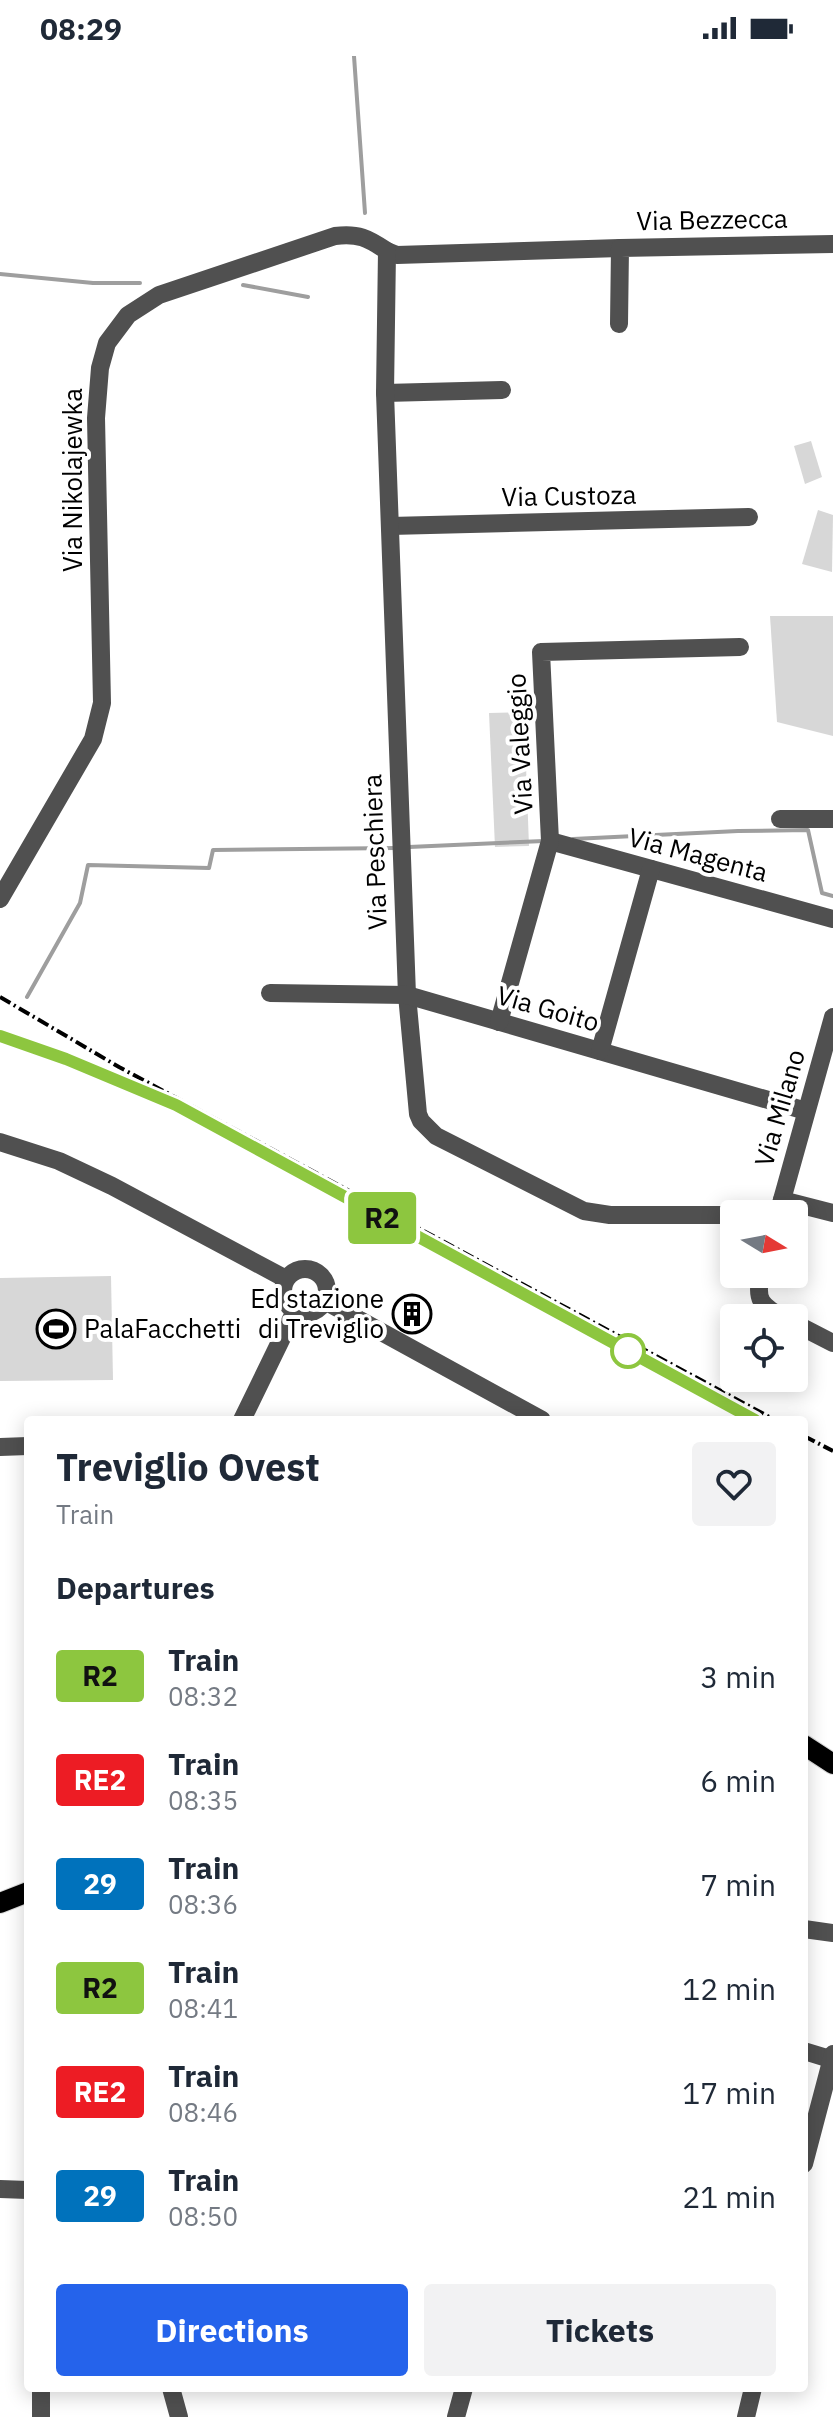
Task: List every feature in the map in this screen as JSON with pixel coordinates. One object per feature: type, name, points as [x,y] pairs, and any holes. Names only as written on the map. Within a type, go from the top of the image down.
[{"type":"main road","points":[[808,1748],[833,1764]]},
{"type":"main road","points":[[0,1903],[24,1894]]},
{"type":"street","name":"Via Nikolajewka","points":[[0,899],[93,739],[100,719],[96,418],[100,368],[107,343],[128,315],[159,295],[335,236],[358,234],[397,255],[620,248]]},
{"type":"street","name":"Via Bezzecca","points":[[619,324],[620,248],[833,244]]},
{"type":"street","name":"Via Peschiera","points":[[384,248],[385,393],[407,995],[418,1114],[436,1136],[572,1206],[594,1214],[720,1215]]},
{"type":"street","points":[[385,393],[502,390]]},
{"type":"street","name":"Via Custoza","points":[[390,526],[749,517]]},
{"type":"street","name":"Via Valeggio","points":[[550,841],[541,652],[740,647]]},
{"type":"street","points":[[780,819],[833,819]]},
{"type":"street","points":[[499,1022],[550,841]]},
{"type":"street","name":"Via Magenta","points":[[550,841],[833,919]]},
{"type":"street","points":[[600,1051],[651,869]]},
{"type":"street","name":"Via Goito","points":[[270,993],[407,995],[806,1111]]},
{"type":"street","name":"Via Milano","points":[[782,1200],[833,1017]]},
{"type":"street","points":[[0,1142],[59,1161],[112,1186],[286,1279]]},
{"type":"street","points":[[808,1210],[833,1213]]},
{"type":"street","points":[[298,1270],[315,1271],[326,1284],[325,1301],[312,1312],[295,1311],[284,1298],[282,1289],[286,1279],[298,1270]]},
{"type":"street","points":[[325,1301],[535,1416]]},
{"type":"street","points":[[244,1416],[295,1311]]},
{"type":"street","points":[[808,1330],[833,1343]]},
{"type":"street","points":[[0,1447],[24,1446]]},
{"type":"street","points":[[808,1930],[833,1933]]},
{"type":"street","points":[[808,2052],[833,2058],[808,2149]]},
{"type":"street","points":[[0,2189],[24,2190]]},
{"type":"street","points":[[41,2392],[41,2417]]},
{"type":"street","points":[[172,2392],[179,2417]]},
{"type":"street","points":[[456,2417],[463,2392]]},
{"type":"street","points":[[746,2417],[752,2392]]},
{"type":"shaded area","points":[[811,441],[822,477],[805,484],[794,446]]},
{"type":"shaded area","points":[[818,510],[833,515],[832,572],[802,564]]},
{"type":"shaded area","points":[[770,616],[833,616],[833,736],[777,722]]},
{"type":"shaded area","points":[[524,712],[529,846],[495,847],[489,713]]},
{"type":"shaded area","name":"PalaFacchetti","points":[[111,1276],[113,1380],[0,1381],[0,1278]]},
{"type":"waterway","points":[[354,56],[365,213]]},
{"type":"waterway","points":[[0,274],[93,283],[140,283]]},
{"type":"waterway","points":[[243,285],[308,297]]},
{"type":"waterway","points":[[573,839],[808,830],[822,893],[833,896]]},
{"type":"waterway","points":[[409,847],[544,841]]},
{"type":"waterway","points":[[27,997],[80,903],[88,865],[209,868],[213,850],[396,848]]},
{"type":"railway","points":[[0,997],[119,1067],[768,1416]]},
{"type":"railway","points":[[0,1036],[149,1094]]},
{"type":"railway","points":[[808,1438],[833,1451]]},
{"type":"train","name":"R2","points":[[0,1036],[66,1059],[176,1105],[748,1416]]},
{"type":"place","name":"Ed stazione di Treviglio","points":[[412,1314]]},
{"type":"place","name":"PalaFacchetti","points":[[56,1329]]}]
